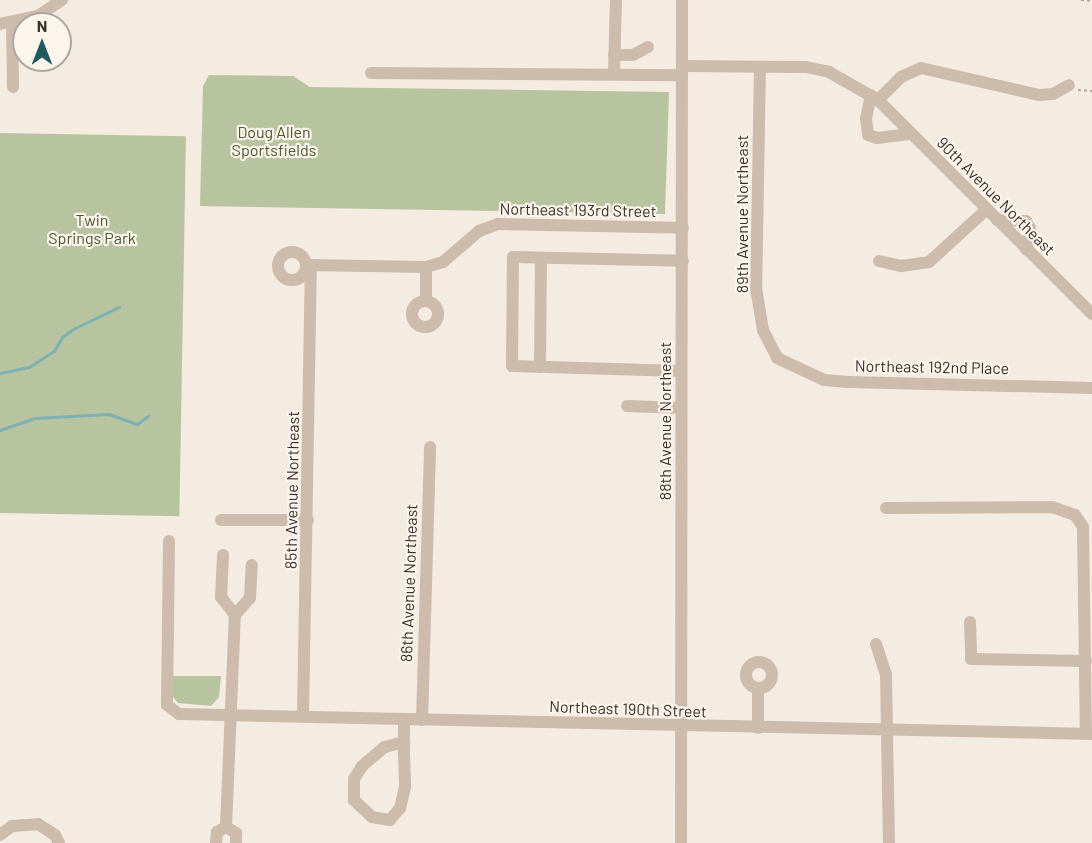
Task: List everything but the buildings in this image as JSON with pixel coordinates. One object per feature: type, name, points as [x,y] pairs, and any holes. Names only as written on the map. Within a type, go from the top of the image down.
[{"type":"street","points":[[13,87],[6,24],[38,16],[62,0]]},
{"type":"street","points":[[614,74],[616,0]]},
{"type":"street","name":"88th Avenue Northeast","points":[[681,843],[682,0]]},
{"type":"street","points":[[614,55],[633,55],[648,47]]},
{"type":"street","name":"90th Avenue Northeast","points":[[371,73],[614,74],[760,67],[829,72],[874,98],[1092,314]]},
{"type":"street","name":"89th Avenue Northeast","points":[[760,67],[756,288],[763,330],[777,358]]},
{"type":"street","points":[[911,134],[877,138],[868,135],[866,118],[874,98],[901,77],[921,68],[1039,95],[1053,94],[1070,85]]},
{"type":"street","points":[[879,261],[901,266],[928,262],[986,210]]},
{"type":"street","points":[[997,220],[1026,221],[1030,228],[1026,250]]},
{"type":"street","name":"Northeast 193rd Street","points":[[308,265],[426,267],[443,262],[479,231],[498,224],[683,228]]},
{"type":"street","points":[[681,371],[512,366],[512,268],[513,257],[683,261]]},
{"type":"street","points":[[540,367],[541,258]]},
{"type":"street","name":"85th Avenue Northeast","points":[[303,716],[308,520],[308,265]]},
{"type":"street","points":[[426,267],[426,301]]},
{"type":"street","name":"Northeast 192nd Place","points":[[777,358],[824,380],[1092,388]]},
{"type":"street","points":[[627,406],[681,408]]},
{"type":"street","name":"86th Avenue Northeast","points":[[422,720],[430,447]]},
{"type":"street","points":[[886,508],[1052,507],[1075,514],[1083,526],[1089,734]]},
{"type":"street","points":[[221,520],[308,520]]},
{"type":"street","name":"Northeast 190th Street","points":[[169,541],[167,705],[179,714],[682,727],[1089,734]]},
{"type":"street","points":[[223,555],[221,597],[236,615]]},
{"type":"street","points":[[226,827],[229,715],[236,615],[250,598],[252,565]]},
{"type":"street","points":[[970,622],[971,659],[1086,660]]},
{"type":"street","points":[[876,644],[886,674],[889,843]]},
{"type":"street","points":[[758,688],[758,728]]},
{"type":"street","points":[[404,719],[404,742],[400,808],[390,820],[372,817],[354,800],[354,779],[362,766],[385,747],[404,742]]},
{"type":"street","points":[[0,835],[12,826],[38,824],[55,835],[58,843]]},
{"type":"street","points":[[216,843],[217,832],[226,827]]},
{"type":"street","points":[[226,827],[236,832],[236,843]]},
{"type":"path","points":[[1081,0],[1092,1]]},
{"type":"path","points":[[1070,85],[1092,92]]},
{"type":"green space","name":"Doug Allen Sportsfields","points":[[209,75],[293,76],[310,87],[669,92],[665,214],[200,206],[203,86]]},
{"type":"green space","name":"Twin Springs Park","points":[[0,133],[186,136],[179,516],[0,513]]},
{"type":"green space","points":[[173,676],[221,676],[219,697],[211,706],[178,703],[173,697]]},
{"type":"waterway","points":[[0,373],[29,367],[54,351],[62,337],[75,328],[119,307]]},
{"type":"waterway","points":[[0,430],[34,418],[109,414],[137,424],[148,416]]}]
